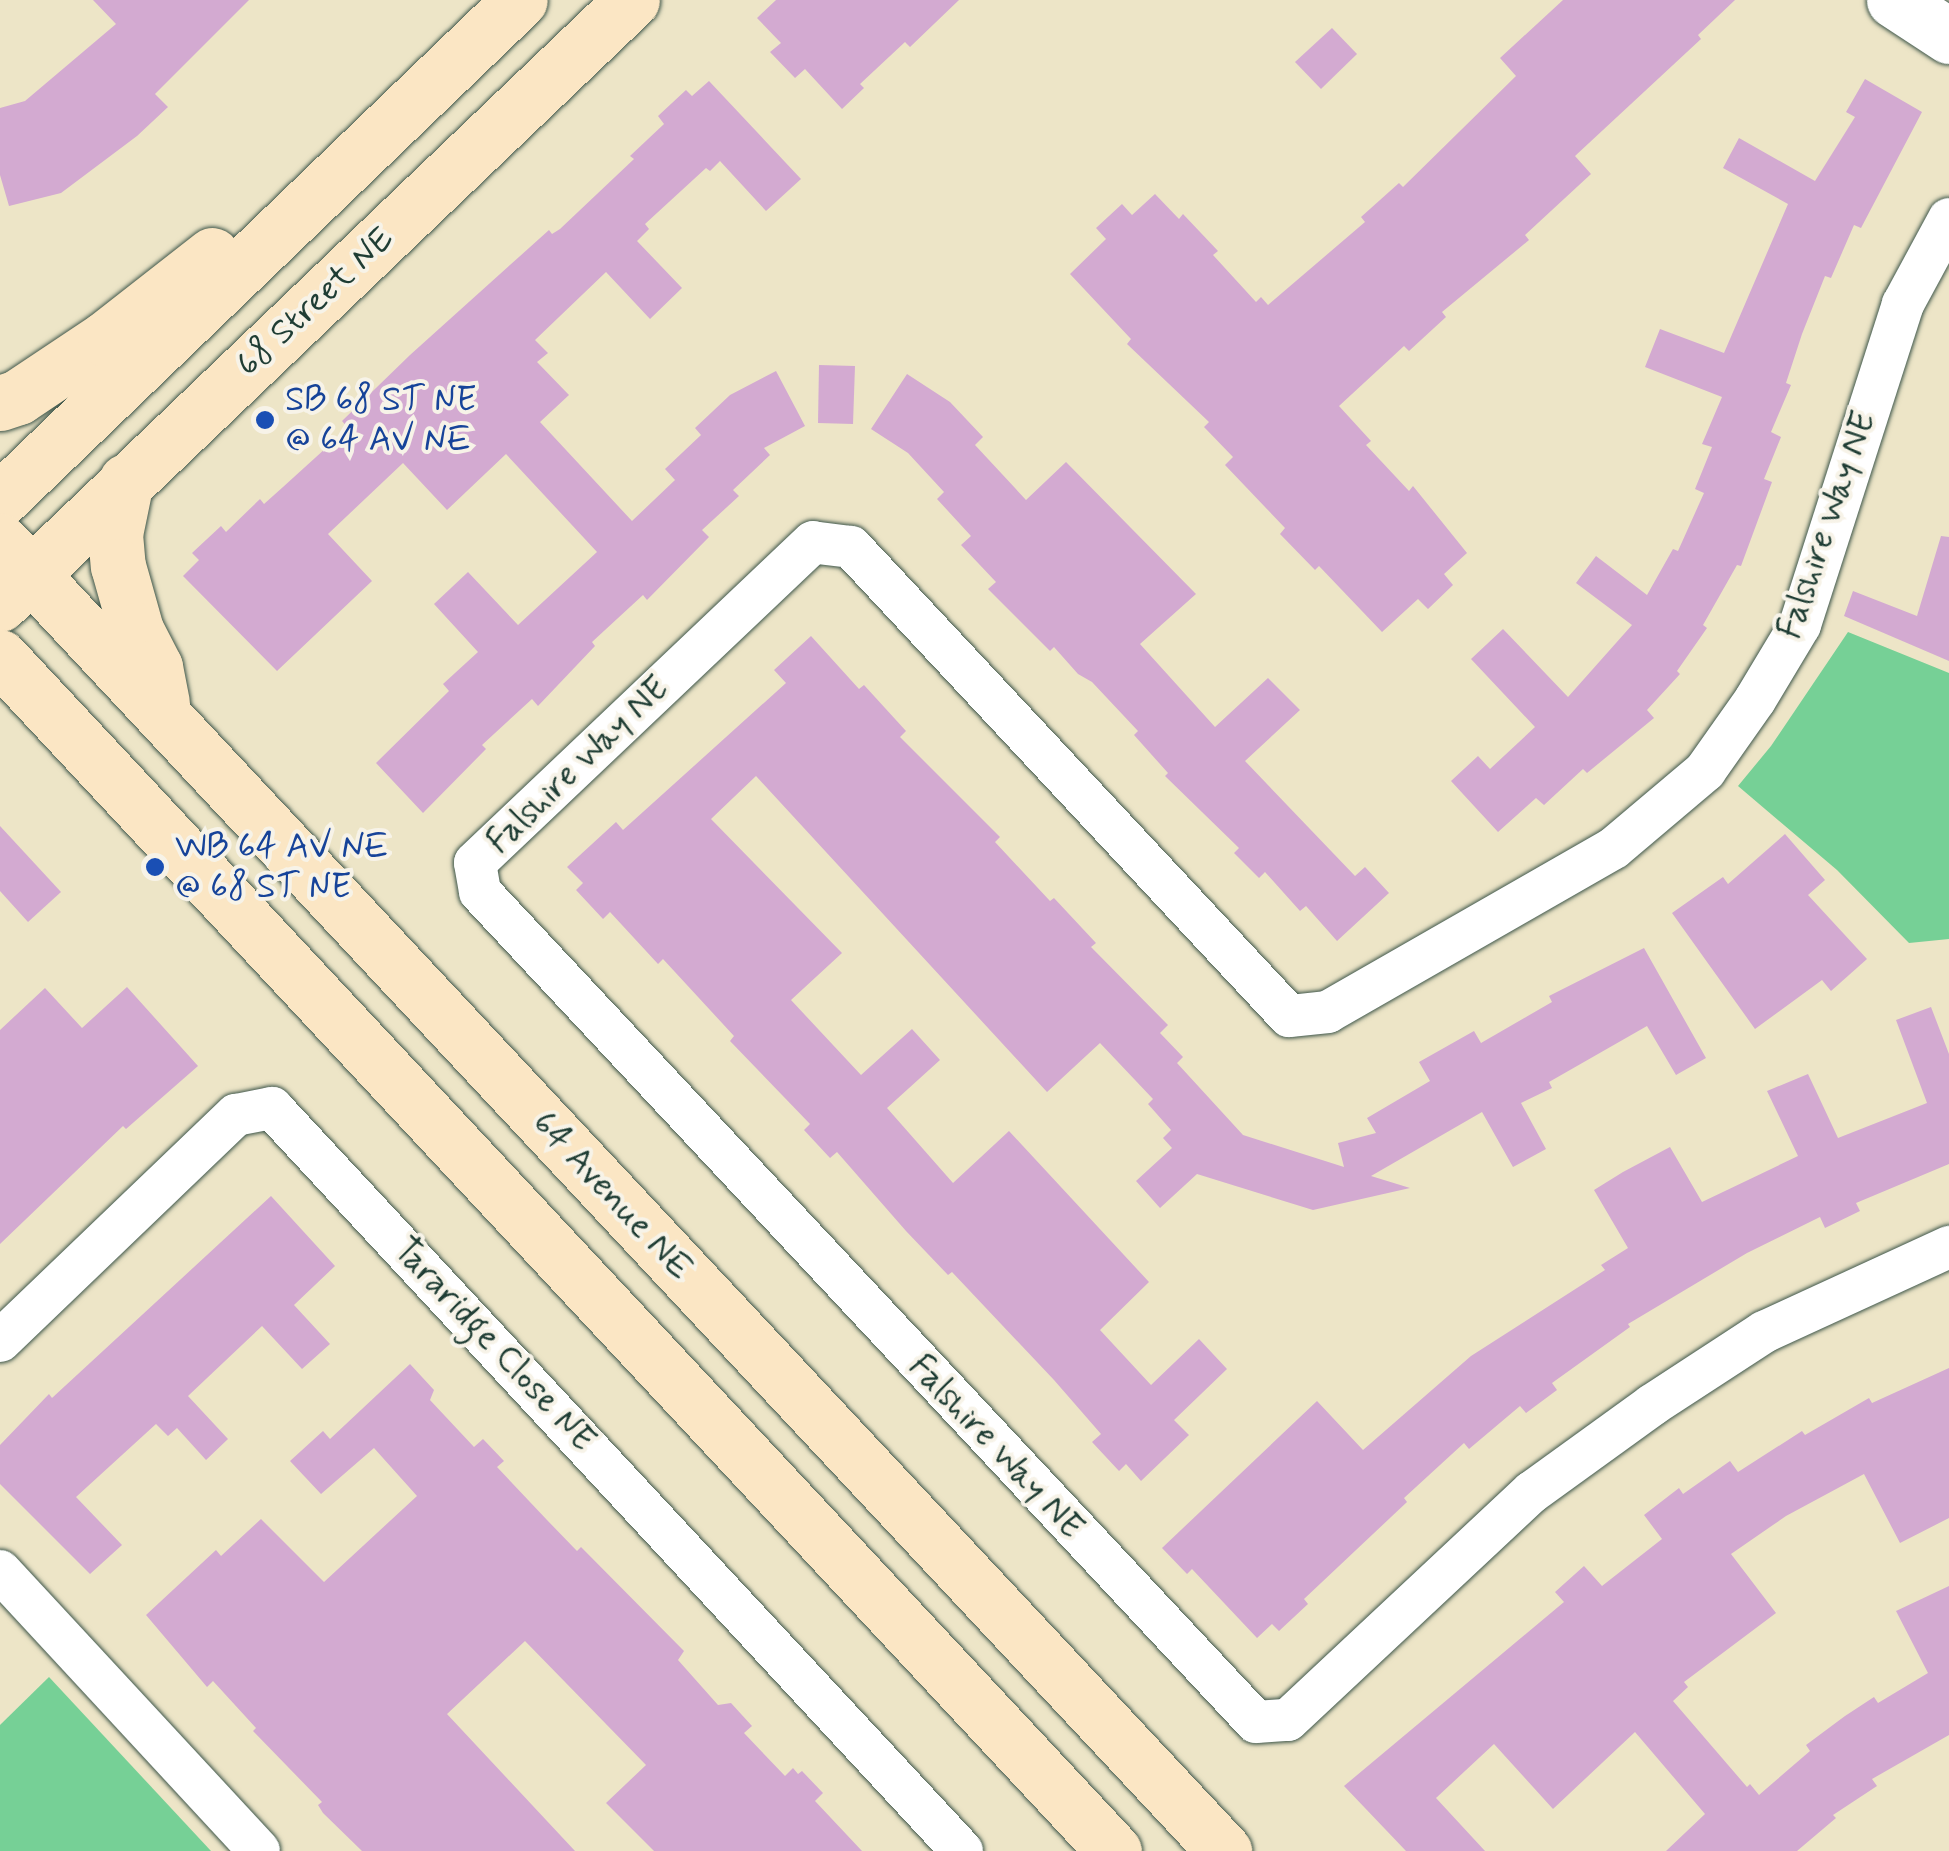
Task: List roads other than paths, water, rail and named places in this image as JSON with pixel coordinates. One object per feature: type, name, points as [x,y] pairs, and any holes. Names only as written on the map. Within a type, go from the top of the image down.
[{"type":"main road","name":"68 Street NE","points":[[0,500],[520,0]]},
{"type":"main road","name":"68 Street NE","points":[[10,574],[126,480],[632,0]]},
{"type":"main road","points":[[0,403],[18,396],[105,339],[296,190],[348,169]]},
{"type":"main road","points":[[126,480],[115,534],[118,566],[136,630],[154,667],[165,720]]},
{"type":"main road","name":"64 Avenue NE","points":[[10,574],[165,720],[1224,1851]]},
{"type":"main road","points":[[0,657],[1114,1851]]},
{"type":"street","points":[[1894,0],[1949,36]]},
{"type":"street","name":"Falshire Way NE","points":[[1949,220],[1904,304],[1800,624],[1755,700],[1706,771],[1614,848],[1328,1012],[1288,1016],[851,547],[813,542],[475,863],[480,892],[1256,1722],[1288,1720],[1532,1492],[1652,1404],[1764,1332],[1949,1248]]},
{"type":"street","name":"Tararidge Close NE","points":[[0,1341],[236,1115],[272,1108],[962,1851]]},
{"type":"street","points":[[0,1571],[259,1851]]},
{"type":"place","name":"SB 68 ST NE @ 64 AV NE","points":[[265,420]]},
{"type":"place","name":"WB 64 AV NE @ 68 ST NE","points":[[155,867]]}]
